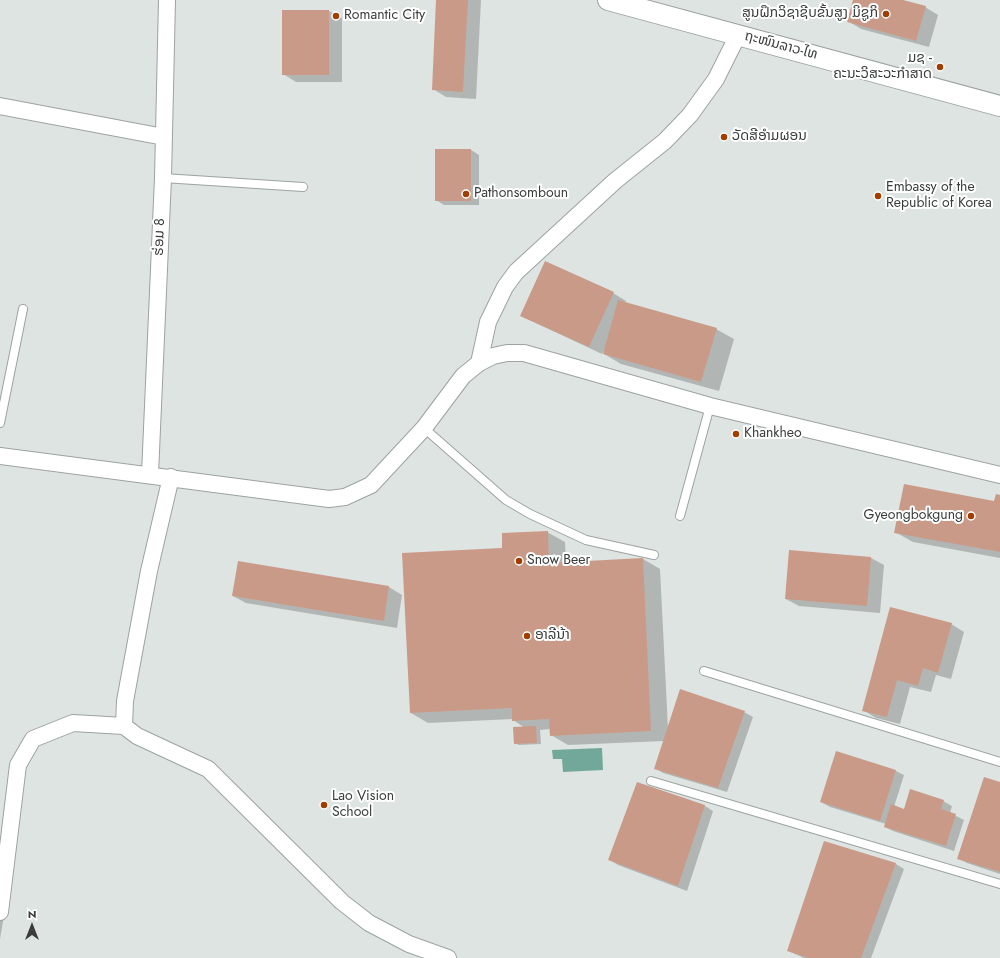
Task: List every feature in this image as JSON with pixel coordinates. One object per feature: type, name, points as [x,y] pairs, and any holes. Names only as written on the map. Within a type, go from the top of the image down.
[{"type":"street","name":"ຮ່ອມ 8","points":[[150,474],[163,178],[167,0]]},
{"type":"street","name":"ຖະໜົນລາວ-ໄທ","points":[[608,0],[1000,106]]},
{"type":"street","points":[[479,363],[488,322],[505,287],[516,272],[615,182],[665,141],[690,114],[716,79],[738,35]]},
{"type":"street","points":[[0,106],[164,137]]},
{"type":"street","points":[[0,456],[150,474],[330,499],[345,497],[371,485],[424,428],[463,376],[479,363],[493,356],[507,353],[524,353],[710,406],[1000,474]]},
{"type":"street","points":[[124,726],[125,701],[149,571],[171,477]]},
{"type":"street","points":[[0,912],[18,765],[33,739],[73,724],[124,726],[137,736],[208,769],[342,902],[369,923],[409,944],[448,958]]},
{"type":"lane","points":[[163,178],[303,187]]},
{"type":"lane","points":[[0,423],[23,309]]},
{"type":"lane","points":[[680,516],[710,406]]},
{"type":"lane","points":[[424,428],[506,500],[530,514],[586,540],[654,555]]},
{"type":"lane","points":[[704,671],[1000,762]]},
{"type":"lane","points":[[651,780],[1000,884]]},
{"type":"shaded area","points":[[602,748],[603,770],[563,772],[562,759],[553,759],[552,750]]},
{"type":"building","points":[[436,0],[468,0],[463,92],[432,90]]},
{"type":"building","name":"ສູນຝຶກວິຊາຊີບຂັ້ນສູງ ມິຊູກິ","points":[[853,0],[903,0],[926,6],[916,41],[847,22]]},
{"type":"building","points":[[282,10],[329,10],[329,75],[282,75]]},
{"type":"building","points":[[435,149],[471,149],[471,201],[435,201]]},
{"type":"building","points":[[545,261],[614,292],[589,347],[520,316]]},
{"type":"building","points":[[618,300],[717,328],[701,382],[603,354]]},
{"type":"building","points":[[904,484],[994,501],[996,494],[1000,495],[1000,552],[894,533]]},
{"type":"building","name":"ອາລີນ້າ","points":[[548,531],[549,563],[643,558],[651,731],[550,736],[549,719],[512,721],[512,708],[410,713],[402,553],[502,548],[502,533]]},
{"type":"building","points":[[789,550],[871,557],[867,606],[785,599]]},
{"type":"building","points":[[238,561],[389,586],[384,621],[232,596]]},
{"type":"building","points":[[890,607],[952,623],[938,673],[923,668],[918,686],[897,680],[887,717],[862,711]]},
{"type":"building","points":[[680,689],[745,711],[718,788],[654,769]]},
{"type":"building","points":[[536,726],[537,743],[514,744],[513,727]]},
{"type":"building","points":[[836,751],[896,770],[880,821],[820,802]]},
{"type":"building","points":[[984,777],[1000,782],[1000,872],[957,859]]},
{"type":"building","points":[[637,782],[705,805],[678,886],[608,860]]},
{"type":"building","points":[[910,789],[944,800],[941,809],[956,814],[946,846],[884,827],[891,804],[904,809]]},
{"type":"building","points":[[824,841],[896,863],[861,958],[808,958],[787,951]]},
{"type":"place","name":"ສູນຝຶກວິຊາຊີບຂັ້ນສູງ ມິຊູກິ","points":[[886,14]]},
{"type":"place","name":"Romantic City","points":[[336,16]]},
{"type":"place","name":"ມຊ - ຄະນະວິສະວະກຳສາດ","points":[[940,67]]},
{"type":"place","name":"ວັດສີອຳມຜອນ","points":[[724,137]]},
{"type":"place","name":"Pathonsomboun","points":[[466,194]]},
{"type":"place","name":"Embassy of the Republic of Korea","points":[[878,196]]},
{"type":"place","name":"Khankheo","points":[[736,434]]},
{"type":"place","name":"Gyeongbokgung","points":[[971,516]]},
{"type":"place","name":"Snow Beer","points":[[519,561]]},
{"type":"place","name":"ອາລີນ້າ","points":[[527,636]]},
{"type":"place","name":"Lao Vision School","points":[[324,805]]}]
